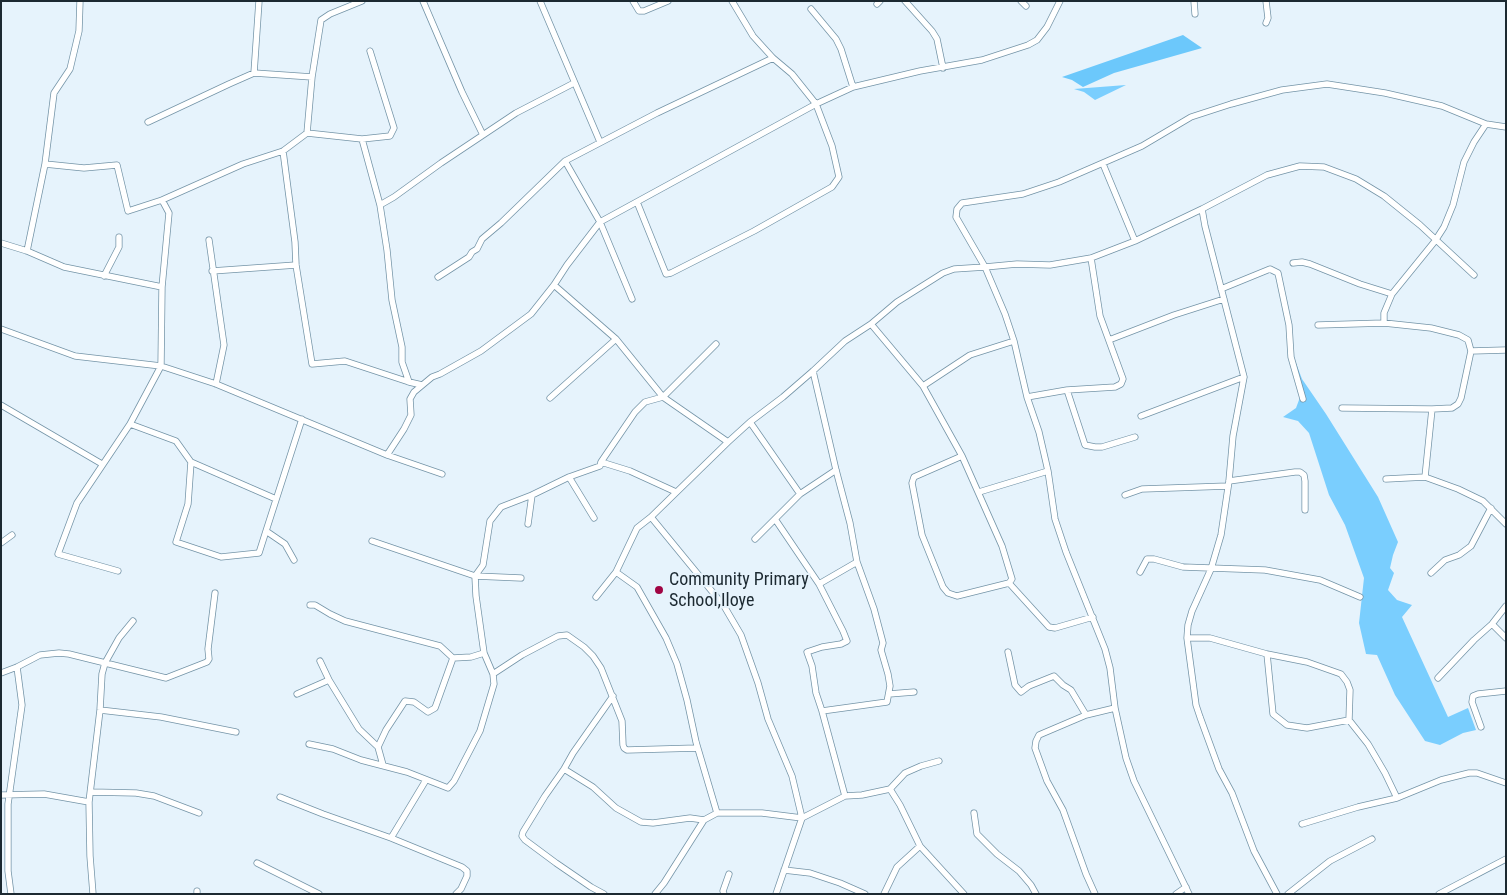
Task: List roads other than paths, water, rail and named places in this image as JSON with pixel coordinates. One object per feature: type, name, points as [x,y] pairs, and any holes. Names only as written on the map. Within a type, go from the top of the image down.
[{"type":"street","points":[[27,251],[45,164],[54,92],[70,69],[79,31],[80,1]]},
{"type":"street","points":[[254,74],[259,1]]},
{"type":"street","points":[[307,133],[312,76],[321,20],[330,14],[362,1]]},
{"type":"street","points":[[422,1],[483,135]]},
{"type":"street","points":[[540,1],[600,142]]},
{"type":"street","points":[[633,1],[639,10],[644,11],[668,1]]},
{"type":"street","points":[[637,202],[666,274],[754,231],[832,187],[838,177],[832,146],[816,104],[792,74],[773,58],[753,36],[732,1]]},
{"type":"street","points":[[904,1],[932,30],[937,39],[943,68]]},
{"type":"street","points":[[387,455],[411,415],[410,399],[414,392],[432,377],[481,351],[531,314],[554,286],[567,265],[600,222],[816,104],[853,87],[920,71],[982,60],[1028,45],[1037,40],[1047,27],[1060,1]]},
{"type":"street","points":[[1194,1],[1195,14]]},
{"type":"street","points":[[1266,1],[1268,18],[1266,23]]},
{"type":"street","points":[[811,8],[842,49],[853,87]]},
{"type":"street","points":[[45,164],[84,168],[117,165],[128,211],[162,200],[243,164],[283,151],[307,133],[362,138],[390,136],[394,128],[370,51]]},
{"type":"street","points":[[438,277],[469,257],[477,249],[482,238],[564,162],[656,113],[773,58]]},
{"type":"street","points":[[148,122],[254,74],[312,76]]},
{"type":"street","points":[[380,205],[516,113],[574,83]]},
{"type":"street","points":[[1189,894],[1134,781],[1126,758],[1114,708],[1110,668],[1105,649],[1066,552],[1055,519],[1048,471],[1039,432],[1027,397],[1014,341],[985,267],[956,217],[956,209],[962,203],[1023,194],[1059,182],[1142,146],[1191,117],[1282,90],[1327,84],[1385,93],[1442,106],[1486,124],[1506,127]]},
{"type":"street","points":[[1384,323],[1384,313],[1392,294],[1444,227],[1453,205],[1464,162],[1486,124]]},
{"type":"street","points":[[362,138],[380,205],[392,300],[402,348],[402,362],[409,382]]},
{"type":"street","points":[[283,151],[295,242],[296,265],[312,364],[345,361],[422,385]]},
{"type":"street","points":[[564,162],[600,222],[632,299]]},
{"type":"street","points":[[1103,164],[1135,241]]},
{"type":"street","points":[[596,598],[616,572],[638,528],[728,442],[813,372],[845,341],[871,324],[897,302],[943,273],[954,270],[1016,264],[1050,265],[1091,258],[1135,241],[1267,175],[1300,166],[1324,167],[1356,179],[1384,196],[1420,225],[1435,241],[1474,275]]},
{"type":"street","points":[[118,571],[58,554],[77,503],[130,424],[161,366],[162,287],[168,213],[162,200]]},
{"type":"street","points":[[1202,209],[1244,377],[1233,436],[1229,483],[1221,535],[1211,569],[1192,610],[1188,625],[1188,638],[1196,705],[1200,717],[1254,851],[1277,894]]},
{"type":"street","points":[[104,276],[119,247],[119,237]]},
{"type":"street","points":[[209,240],[224,345],[216,384]]},
{"type":"street","points":[[1,243],[27,251],[64,267],[162,287]]},
{"type":"street","points":[[1027,397],[1067,390],[1115,388],[1121,384],[1123,379],[1100,316],[1091,258]]},
{"type":"street","points":[[1293,263],[1302,262],[1310,264],[1360,284],[1392,294]]},
{"type":"street","points":[[212,271],[296,265]]},
{"type":"street","points":[[1221,289],[1265,270],[1273,269],[1278,273],[1290,325],[1291,357],[1303,399]]},
{"type":"street","points":[[554,286],[616,339],[663,397],[728,442]]},
{"type":"street","points":[[1109,340],[1174,315],[1224,299]]},
{"type":"street","points":[[1318,325],[1384,323],[1431,328],[1459,335],[1468,340],[1472,351],[1461,398],[1458,404],[1452,408],[1342,408]]},
{"type":"street","points":[[871,324],[923,386],[962,456],[1002,546],[1012,579],[1009,583],[958,596],[948,593],[943,587],[922,536],[912,483],[914,477],[962,456]]},
{"type":"street","points":[[1,329],[75,356],[161,366],[216,384],[387,455],[442,474]]},
{"type":"street","points":[[550,398],[616,339]]},
{"type":"street","points":[[923,386],[970,355],[1014,341]]},
{"type":"street","points":[[309,744],[333,749],[361,760],[413,774],[448,788],[454,781],[480,731],[494,684],[493,674],[484,653],[475,576],[483,566],[490,521],[501,506],[600,466],[635,412],[646,402],[663,397],[716,344]]},
{"type":"street","points":[[1472,351],[1506,350]]},
{"type":"street","points":[[813,372],[850,522],[857,562],[874,609],[880,634],[881,650],[888,674],[889,694],[887,702],[822,711]]},
{"type":"street","points":[[1140,416],[1244,377]]},
{"type":"street","points":[[1067,390],[1085,445],[1102,447],[1134,437]]},
{"type":"street","points":[[1,405],[102,464]]},
{"type":"street","points":[[1425,477],[1432,409]]},
{"type":"street","points":[[191,462],[188,504],[176,542],[221,557],[259,554],[302,419]]},
{"type":"street","points":[[750,422],[800,494]]},
{"type":"street","points":[[130,424],[176,441],[191,462],[276,499]]},
{"type":"street","points":[[601,462],[630,471],[676,492]]},
{"type":"street","points":[[755,540],[800,494],[836,470]]},
{"type":"street","points":[[979,492],[1048,471]]},
{"type":"street","points":[[1125,495],[1142,489],[1229,483],[1300,472],[1304,475],[1305,510]]},
{"type":"street","points":[[569,477],[594,518]]},
{"type":"street","points":[[1386,478],[1425,477],[1458,489],[1483,502],[1506,524]]},
{"type":"street","points":[[528,524],[532,495]]},
{"type":"street","points":[[1431,573],[1445,560],[1459,555],[1470,546],[1490,508]]},
{"type":"street","points":[[651,517],[724,606],[741,635],[758,682],[768,719],[792,776],[802,818],[776,894]]},
{"type":"street","points":[[775,519],[819,584],[847,641],[807,652],[812,666],[816,693],[845,796]]},
{"type":"street","points":[[266,531],[286,544],[294,560]]},
{"type":"street","points":[[1,542],[12,534]]},
{"type":"street","points":[[372,541],[475,576],[521,578]]},
{"type":"street","points":[[1140,572],[1147,559],[1184,567],[1265,570],[1320,580],[1360,597]]},
{"type":"street","points":[[819,584],[857,562]]},
{"type":"street","points":[[616,572],[636,587],[666,638],[677,664],[697,748],[716,813]]},
{"type":"street","points":[[1009,583],[1050,627],[1054,628],[1093,617]]},
{"type":"street","points":[[1,673],[17,667],[40,654],[69,654],[166,678],[207,662],[209,659],[208,649],[215,592]]},
{"type":"street","points":[[310,605],[345,620],[440,646],[453,658],[471,657],[484,653]]},
{"type":"street","points":[[1438,678],[1492,624],[1506,606]]},
{"type":"street","points":[[93,894],[88,802],[100,710],[102,674],[105,663],[119,638],[133,621]]},
{"type":"street","points":[[1492,624],[1506,638]]},
{"type":"street","points":[[493,674],[522,655],[558,636],[567,635],[593,656],[601,668],[622,721],[622,745],[624,748],[627,750],[697,748]]},
{"type":"street","points":[[1188,638],[1210,638],[1267,654],[1307,662],[1341,674],[1350,690],[1349,720],[1368,744],[1386,773],[1397,798]]},
{"type":"street","points":[[1008,652],[1015,685],[1021,692],[1029,686],[1054,676],[1071,690],[1086,715]]},
{"type":"street","points":[[1267,654],[1272,714],[1287,725],[1307,728],[1349,720]]},
{"type":"street","points":[[378,748],[386,730],[405,701],[414,702],[428,712],[435,708],[453,658]]},
{"type":"street","points":[[320,661],[329,680],[359,730],[378,748],[383,765]]},
{"type":"street","points":[[11,894],[8,871],[8,804],[22,705],[17,667]]},
{"type":"street","points":[[298,694],[329,680]]},
{"type":"street","points":[[1481,727],[1472,702],[1473,696],[1506,691]]},
{"type":"street","points":[[889,694],[914,692]]},
{"type":"street","points":[[604,894],[556,864],[522,836],[573,752],[613,696]]},
{"type":"street","points":[[1095,894],[1086,874],[1064,810],[1047,781],[1035,748],[1039,735],[1086,715],[1114,708]]},
{"type":"street","points":[[100,710],[160,717],[236,732]]},
{"type":"street","points":[[655,894],[704,820],[716,813],[762,813],[802,818],[845,796],[862,795],[890,789],[905,774],[921,766],[939,761]]},
{"type":"street","points":[[564,769],[599,792],[616,808],[641,822],[654,823],[690,818],[704,820]]},
{"type":"street","points":[[1302,824],[1358,807],[1397,798],[1441,780],[1469,773],[1477,773],[1506,784]]},
{"type":"street","points":[[391,838],[426,780]]},
{"type":"street","points":[[890,789],[920,846],[964,894]]},
{"type":"street","points":[[90,792],[136,793],[154,796],[199,813]]},
{"type":"street","points":[[1,794],[44,794],[88,802]]},
{"type":"street","points":[[280,797],[391,838],[462,867],[467,871],[467,876],[461,889],[456,894]]},
{"type":"street","points":[[974,812],[977,834],[997,854],[1019,871],[1036,894]]},
{"type":"street","points":[[1288,894],[1330,860],[1372,839]]},
{"type":"street","points":[[884,894],[897,867],[920,846]]},
{"type":"street","points":[[1439,894],[1506,859]]},
{"type":"street","points":[[257,863],[319,894]]},
{"type":"street","points":[[784,870],[810,873],[865,894]]},
{"type":"street","points":[[724,894],[723,891],[728,874]]},
{"type":"street","points":[[1176,894],[1186,887]]},
{"type":"street","points":[[461,889],[467,894]]},
{"type":"place","name":"Community Primary School,Iloye","points":[[659,590]]}]
